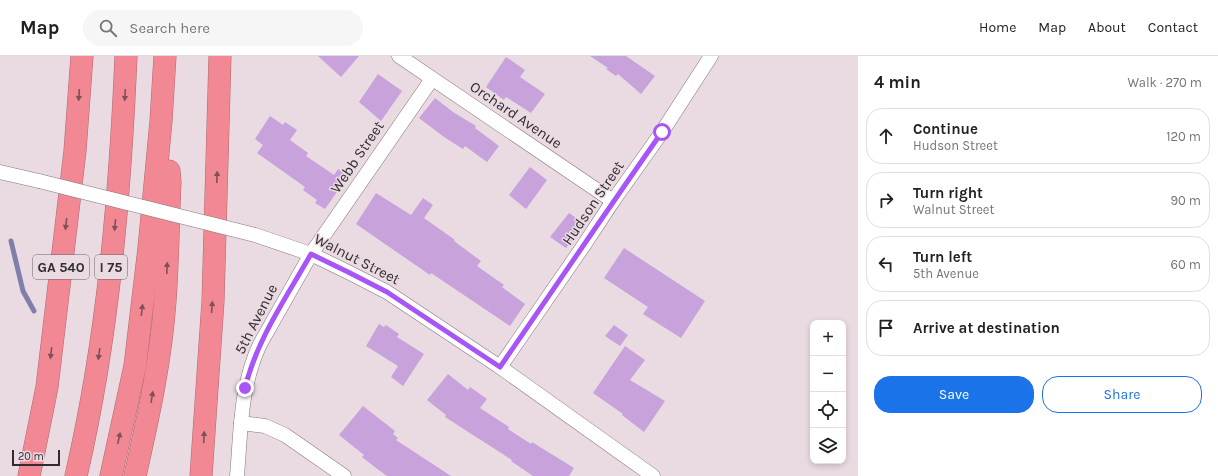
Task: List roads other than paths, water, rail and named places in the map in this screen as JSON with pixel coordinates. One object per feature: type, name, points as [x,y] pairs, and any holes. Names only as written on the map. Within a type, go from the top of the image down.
[{"type":"highway","name":"GA 540","points":[[29,476],[47,387],[75,151],[82,56]]},
{"type":"highway","name":"I 75","points":[[76,476],[96,377],[113,257],[122,150],[126,56]]},
{"type":"highway","name":"I 75","points":[[111,476],[135,366],[149,248],[161,121],[165,56]]},
{"type":"highway","points":[[201,476],[212,301],[220,56]]},
{"type":"highway","points":[[135,476],[149,415],[158,362],[165,302],[170,182],[161,121]]},
{"type":"street","name":"Orchard Avenue","points":[[399,56],[613,201]]},
{"type":"street","name":"Hudson Street","points":[[500,367],[662,132],[712,56]]},
{"type":"street","name":"Webb Street","points":[[311,254],[432,79]]},
{"type":"street","name":"Walnut Street","points":[[0,172],[255,235],[311,254],[387,292],[500,367],[652,476]]},
{"type":"street","name":"5th Avenue","points":[[237,476],[245,388],[254,356],[266,331],[311,254]]},
{"type":"street","points":[[241,423],[265,426],[285,435],[344,476]]},
{"type":"waterway","points":[[11,241],[23,291],[34,311]]}]
